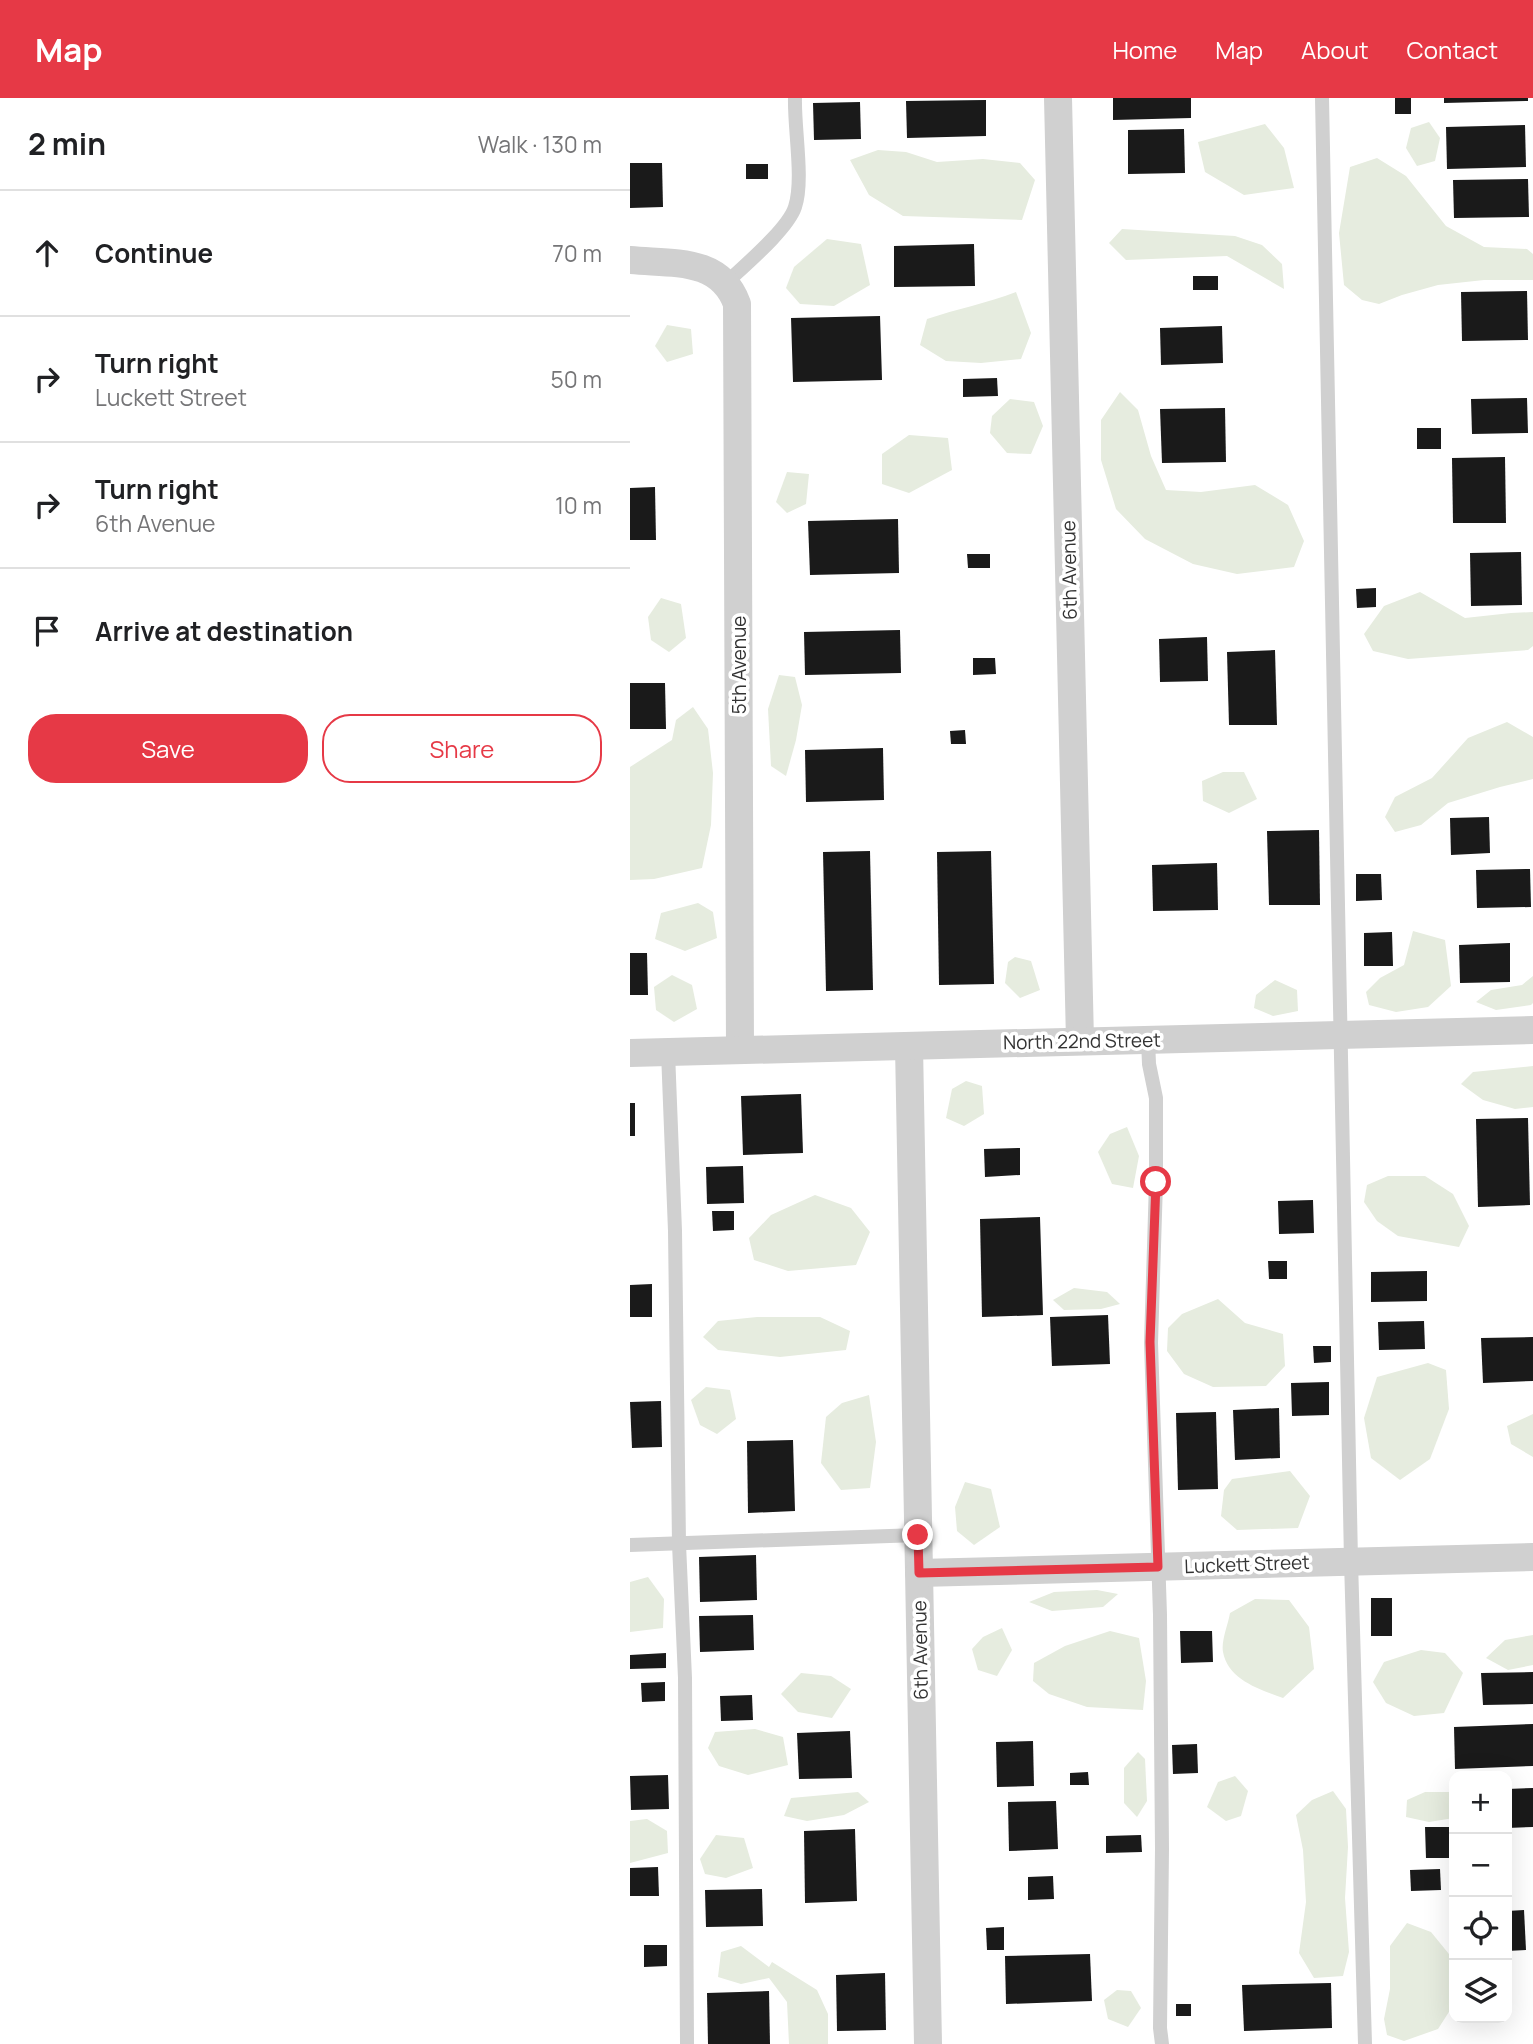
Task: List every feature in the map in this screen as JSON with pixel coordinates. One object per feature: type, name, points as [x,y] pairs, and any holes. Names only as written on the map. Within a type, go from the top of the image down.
[{"type":"street","name":"6th Avenue","points":[[1058,98],[1080,1041]]},
{"type":"street","points":[[630,260],[697,266],[715,274],[726,283]]},
{"type":"street","name":"5th Avenue","points":[[726,283],[737,304],[740,1050]]},
{"type":"street","name":"North 22nd Street","points":[[630,1053],[1533,1030]]},
{"type":"street","name":"6th Avenue","points":[[909,1046],[928,2044]]},
{"type":"street","name":"Luckett Street","points":[[919,1573],[1533,1557]]},
{"type":"lane","points":[[726,283],[763,249],[795,209],[798,191],[795,98]]},
{"type":"lane","points":[[1322,98],[1351,1561],[1365,2044]]},
{"type":"lane","points":[[1148,1040],[1149,1064],[1156,1098],[1150,1342],[1160,1615],[1160,2028],[1163,2044]]},
{"type":"lane","points":[[668,1052],[675,1231],[679,1544],[685,1678],[687,2044]]},
{"type":"lane","points":[[630,1545],[918,1535]]},
{"type":"shaded area","points":[[1429,122],[1440,138],[1435,161],[1417,166],[1406,148],[1411,128]]},
{"type":"shaded area","points":[[1265,124],[1284,148],[1294,188],[1244,195],[1205,172],[1198,142]]},
{"type":"shaded area","points":[[878,150],[906,152],[937,162],[983,159],[1020,163],[1035,180],[1022,220],[903,216],[869,195],[850,160]]},
{"type":"shaded area","points":[[1377,158],[1406,176],[1446,226],[1484,247],[1527,249],[1533,254],[1533,280],[1484,280],[1438,285],[1379,304],[1362,300],[1344,285],[1339,233],[1350,167]]},
{"type":"shaded area","points":[[1122,229],[1235,236],[1262,245],[1282,264],[1284,289],[1227,256],[1126,260],[1109,243]]},
{"type":"shaded area","points":[[827,239],[861,244],[870,285],[834,306],[800,304],[786,288],[794,267]]},
{"type":"shaded area","points":[[1016,292],[1031,333],[1021,359],[981,363],[946,361],[920,345],[927,319]]},
{"type":"shaded area","points":[[667,325],[691,329],[693,354],[667,362],[655,346]]},
{"type":"shaded area","points":[[1120,392],[1138,410],[1151,456],[1166,490],[1201,492],[1255,485],[1288,505],[1304,541],[1294,567],[1237,574],[1193,564],[1145,539],[1116,509],[1101,460],[1101,420]]},
{"type":"shaded area","points":[[1010,399],[1034,402],[1043,426],[1031,454],[1007,453],[990,433],[992,416]]},
{"type":"shaded area","points":[[909,435],[948,438],[952,470],[909,493],[882,484],[882,454]]},
{"type":"shaded area","points":[[787,472],[809,474],[806,504],[787,513],[776,502]]},
{"type":"shaded area","points":[[1420,592],[1465,618],[1533,612],[1533,646],[1528,650],[1408,659],[1373,651],[1364,634],[1384,606]]},
{"type":"shaded area","points":[[661,598],[681,604],[686,638],[669,652],[651,640],[648,617]]},
{"type":"shaded area","points":[[779,675],[795,677],[802,705],[786,776],[771,766],[768,709]]},
{"type":"shaded area","points":[[693,707],[708,729],[713,773],[711,825],[702,868],[654,879],[630,880],[630,767],[672,740],[676,720]]},
{"type":"shaded area","points":[[1507,722],[1533,737],[1533,779],[1448,803],[1421,825],[1395,832],[1385,817],[1395,797],[1432,778],[1468,738]]},
{"type":"shaded area","points":[[1223,772],[1244,772],[1257,799],[1229,813],[1203,801],[1202,781]]},
{"type":"shaded area","points":[[698,903],[713,912],[717,938],[685,951],[655,939],[661,913]]},
{"type":"shaded area","points":[[1413,931],[1445,940],[1451,986],[1428,1007],[1396,1012],[1369,1005],[1366,992],[1380,978],[1404,965]]},
{"type":"shaded area","points":[[1015,957],[1031,961],[1040,990],[1020,998],[1005,983],[1008,962]]},
{"type":"shaded area","points":[[672,975],[692,985],[697,1009],[674,1022],[656,1010],[654,987]]},
{"type":"shaded area","points":[[1533,976],[1531,1005],[1496,1010],[1476,1002],[1491,990],[1522,985]]},
{"type":"shaded area","points":[[1275,980],[1297,990],[1298,1011],[1273,1016],[1254,1008],[1256,995]]},
{"type":"shaded area","points":[[1533,1066],[1533,1107],[1515,1109],[1483,1100],[1461,1084],[1473,1072]]},
{"type":"shaded area","points":[[966,1081],[982,1086],[984,1114],[964,1126],[946,1118],[952,1089]]},
{"type":"shaded area","points":[[1127,1127],[1139,1156],[1133,1188],[1112,1184],[1098,1152],[1110,1134]]},
{"type":"shaded area","points":[[1388,1176],[1425,1176],[1453,1194],[1469,1226],[1459,1247],[1398,1236],[1377,1221],[1364,1202],[1367,1185]]},
{"type":"shaded area","points":[[815,1195],[851,1208],[870,1232],[856,1265],[788,1271],[754,1260],[749,1238],[771,1215]]},
{"type":"shaded area","points":[[1074,1288],[1107,1292],[1120,1304],[1101,1309],[1064,1310],[1053,1300]]},
{"type":"shaded area","points":[[1218,1299],[1245,1323],[1283,1334],[1285,1366],[1266,1386],[1213,1387],[1184,1374],[1167,1351],[1168,1328],[1182,1314]]},
{"type":"shaded area","points":[[757,1317],[820,1317],[850,1331],[846,1350],[780,1357],[718,1350],[703,1337],[718,1321]]},
{"type":"shaded area","points":[[1428,1363],[1446,1370],[1449,1409],[1430,1459],[1400,1480],[1371,1458],[1364,1418],[1377,1377]]},
{"type":"shaded area","points":[[706,1387],[730,1390],[736,1419],[717,1434],[700,1425],[691,1400]]},
{"type":"shaded area","points":[[869,1395],[876,1442],[870,1488],[841,1490],[821,1463],[826,1417],[842,1403]]},
{"type":"shaded area","points":[[1533,1414],[1533,1457],[1511,1444],[1507,1426]]},
{"type":"shaded area","points":[[1290,1471],[1310,1496],[1298,1528],[1237,1530],[1221,1516],[1224,1490],[1232,1479]]},
{"type":"shaded area","points":[[965,1482],[991,1489],[1000,1527],[974,1545],[957,1531],[955,1507]]},
{"type":"shaded area","points":[[648,1577],[664,1599],[663,1628],[630,1632],[630,1582]]},
{"type":"shaded area","points":[[1097,1590],[1118,1594],[1103,1607],[1052,1611],[1029,1602],[1054,1592]]},
{"type":"shaded area","points":[[1255,1599],[1289,1600],[1309,1627],[1314,1669],[1283,1698],[1238,1677],[1226,1662],[1223,1652],[1230,1613]]},
{"type":"shaded area","points":[[1002,1628],[1012,1650],[997,1676],[978,1670],[972,1649],[983,1637]]},
{"type":"shaded area","points":[[1110,1631],[1139,1638],[1146,1681],[1143,1710],[1087,1707],[1049,1694],[1033,1681],[1034,1663],[1065,1646]]},
{"type":"shaded area","points":[[1533,1635],[1533,1665],[1508,1670],[1486,1658],[1505,1640]]},
{"type":"shaded area","points":[[1421,1650],[1445,1653],[1463,1673],[1444,1713],[1414,1716],[1386,1703],[1373,1682],[1384,1662]]},
{"type":"shaded area","points":[[801,1673],[831,1676],[851,1689],[832,1718],[798,1712],[781,1694]]},
{"type":"shaded area","points":[[755,1729],[783,1737],[788,1765],[748,1775],[719,1766],[708,1748],[715,1732]]},
{"type":"shaded area","points":[[1138,1752],[1145,1759],[1147,1801],[1137,1817],[1124,1803],[1124,1768]]},
{"type":"shaded area","points":[[1235,1776],[1248,1791],[1241,1816],[1226,1821],[1207,1807],[1218,1782]]},
{"type":"shaded area","points":[[1333,1791],[1346,1809],[1348,1847],[1345,1898],[1349,1952],[1343,1976],[1314,1978],[1299,1953],[1306,1902],[1303,1850],[1296,1815],[1312,1800]]},
{"type":"shaded area","points":[[858,1792],[869,1802],[844,1815],[807,1821],[784,1816],[791,1798]]},
{"type":"shaded area","points":[[1425,1792],[1449,1792],[1449,1819],[1429,1822],[1406,1817],[1407,1800]]},
{"type":"shaded area","points":[[647,1819],[667,1831],[668,1853],[630,1863],[630,1821]]},
{"type":"shaded area","points":[[716,1835],[744,1838],[753,1868],[726,1878],[705,1874],[700,1859]]},
{"type":"shaded area","points":[[1407,1923],[1431,1932],[1449,1954],[1449,2012],[1438,2029],[1404,2041],[1387,2035],[1384,2019],[1390,1989],[1390,1946]]},
{"type":"shaded area","points":[[741,1946],[769,1967],[772,1962],[817,1990],[828,2014],[828,2044],[789,2044],[787,2002],[769,1978],[741,1984],[718,1977],[721,1952]]},
{"type":"shaded area","points":[[1117,1990],[1131,1991],[1141,2008],[1128,2027],[1108,2019],[1104,2000]]},
{"type":"building","points":[[1113,98],[1191,98],[1191,118],[1113,120]]},
{"type":"building","points":[[1395,98],[1411,98],[1411,114],[1395,114]]},
{"type":"building","points":[[1444,98],[1528,98],[1528,101],[1444,103]]},
{"type":"building","points":[[986,100],[986,136],[907,138],[906,101]]},
{"type":"building","points":[[860,102],[861,139],[814,140],[813,103]]},
{"type":"building","points":[[1525,125],[1526,167],[1447,169],[1446,127]]},
{"type":"building","points":[[1184,129],[1185,173],[1128,174],[1128,130]]},
{"type":"building","points":[[630,163],[662,163],[663,207],[630,208]]},
{"type":"building","points":[[746,164],[768,164],[768,179],[746,179]]},
{"type":"building","points":[[1528,179],[1529,217],[1454,218],[1453,180]]},
{"type":"building","points":[[974,244],[975,286],[894,287],[894,246]]},
{"type":"building","points":[[1193,276],[1218,276],[1218,290],[1193,290]]},
{"type":"building","points":[[1527,291],[1528,340],[1462,341],[1461,292]]},
{"type":"building","points":[[880,316],[882,380],[793,382],[791,318]]},
{"type":"building","points":[[1222,326],[1223,363],[1161,365],[1160,328]]},
{"type":"building","points":[[997,378],[998,396],[963,397],[963,379]]},
{"type":"building","points":[[1527,398],[1528,433],[1472,434],[1471,399]]},
{"type":"building","points":[[1225,408],[1226,462],[1162,463],[1160,409]]},
{"type":"building","points":[[1417,428],[1441,428],[1441,449],[1417,449]]},
{"type":"building","points":[[1505,457],[1506,523],[1453,523],[1452,458]]},
{"type":"building","points":[[655,487],[656,540],[630,540],[630,488]]},
{"type":"building","points":[[898,519],[899,573],[810,575],[808,521]]},
{"type":"building","points":[[1521,552],[1522,605],[1471,606],[1470,553]]},
{"type":"building","points":[[967,554],[990,554],[990,568],[968,568]]},
{"type":"building","points":[[1376,588],[1376,607],[1357,608],[1356,589]]},
{"type":"building","points":[[900,630],[901,673],[805,675],[804,632]]},
{"type":"building","points":[[1207,637],[1208,681],[1160,682],[1159,639]]},
{"type":"building","points":[[1275,650],[1277,725],[1229,725],[1227,652]]},
{"type":"building","points":[[973,658],[995,658],[996,674],[973,675]]},
{"type":"building","points":[[630,683],[665,683],[666,729],[630,729]]},
{"type":"building","points":[[965,730],[966,744],[951,744],[950,731]]},
{"type":"building","points":[[883,748],[884,800],[806,802],[805,750]]},
{"type":"building","points":[[1489,817],[1490,853],[1451,855],[1450,818]]},
{"type":"building","points":[[1319,830],[1320,905],[1269,905],[1267,831]]},
{"type":"building","points":[[870,851],[873,990],[826,991],[823,852]]},
{"type":"building","points":[[991,851],[994,984],[939,985],[937,852]]},
{"type":"building","points":[[1217,863],[1218,910],[1153,911],[1152,865]]},
{"type":"building","points":[[1530,869],[1531,907],[1477,908],[1476,870]]},
{"type":"building","points":[[1356,874],[1381,874],[1382,900],[1356,901]]},
{"type":"building","points":[[1392,932],[1393,966],[1364,966],[1364,933]]},
{"type":"building","points":[[1510,943],[1510,982],[1460,983],[1459,945]]},
{"type":"building","points":[[630,953],[647,953],[648,995],[630,995]]},
{"type":"building","points":[[801,1094],[803,1153],[743,1155],[741,1096]]},
{"type":"building","points":[[630,1103],[635,1103],[635,1136],[630,1136]]},
{"type":"building","points":[[1528,1118],[1530,1205],[1478,1207],[1476,1119]]},
{"type":"building","points":[[1020,1148],[1020,1175],[985,1177],[984,1149]]},
{"type":"building","points":[[743,1166],[744,1203],[707,1204],[706,1167]]},
{"type":"building","points":[[1313,1200],[1314,1233],[1279,1234],[1278,1201]]},
{"type":"building","points":[[712,1211],[734,1211],[734,1230],[713,1231]]},
{"type":"building","points":[[1040,1217],[1043,1315],[982,1317],[980,1219]]},
{"type":"building","points":[[1268,1261],[1287,1261],[1287,1279],[1269,1279]]},
{"type":"building","points":[[1427,1271],[1427,1301],[1371,1302],[1371,1272]]},
{"type":"building","points":[[652,1284],[652,1317],[630,1317],[630,1285]]},
{"type":"building","points":[[1108,1315],[1110,1364],[1052,1366],[1050,1317]]},
{"type":"building","points":[[1424,1321],[1425,1349],[1379,1350],[1378,1322]]},
{"type":"building","points":[[1533,1337],[1533,1381],[1483,1383],[1481,1338]]},
{"type":"building","points":[[1313,1346],[1331,1346],[1331,1362],[1314,1363]]},
{"type":"building","points":[[1329,1382],[1329,1415],[1292,1416],[1291,1383]]},
{"type":"building","points":[[661,1401],[662,1447],[632,1448],[630,1402]]},
{"type":"building","points":[[1279,1408],[1280,1458],[1235,1460],[1233,1410]]},
{"type":"building","points":[[1216,1412],[1218,1489],[1178,1490],[1176,1413]]},
{"type":"building","points":[[793,1440],[795,1511],[748,1513],[747,1441]]},
{"type":"building","points":[[756,1555],[757,1600],[700,1602],[699,1557]]},
{"type":"building","points":[[1371,1598],[1392,1598],[1392,1636],[1371,1636]]},
{"type":"building","points":[[753,1615],[754,1650],[700,1652],[699,1616]]},
{"type":"building","points":[[1180,1631],[1212,1631],[1213,1662],[1181,1663]]},
{"type":"building","points":[[666,1653],[666,1668],[630,1669],[630,1655]]},
{"type":"building","points":[[1533,1672],[1533,1704],[1483,1705],[1481,1673]]},
{"type":"building","points":[[665,1682],[665,1701],[642,1702],[641,1683]]},
{"type":"building","points":[[752,1695],[753,1720],[721,1721],[720,1696]]},
{"type":"building","points":[[1533,1724],[1533,1766],[1455,1769],[1454,1727]]},
{"type":"building","points":[[850,1731],[852,1778],[799,1779],[797,1733]]},
{"type":"building","points":[[1033,1741],[1034,1786],[997,1787],[996,1742]]},
{"type":"building","points":[[1197,1744],[1198,1773],[1173,1774],[1172,1745]]},
{"type":"building","points":[[1088,1772],[1089,1785],[1070,1785],[1070,1773]]},
{"type":"building","points":[[668,1775],[669,1809],[631,1810],[630,1776]]},
{"type":"building","points":[[1533,1788],[1533,1827],[1512,1828],[1512,1789]]},
{"type":"building","points":[[1056,1801],[1058,1849],[1009,1851],[1008,1802]]},
{"type":"building","points":[[1425,1827],[1449,1827],[1449,1858],[1426,1858]]},
{"type":"building","points":[[855,1829],[857,1901],[805,1903],[804,1831]]},
{"type":"building","points":[[1141,1835],[1142,1852],[1106,1853],[1106,1836]]},
{"type":"building","points":[[658,1867],[659,1896],[630,1896],[630,1868]]},
{"type":"building","points":[[1440,1869],[1441,1890],[1411,1891],[1410,1870]]},
{"type":"building","points":[[1053,1876],[1054,1899],[1028,1900],[1028,1877]]},
{"type":"building","points":[[762,1889],[763,1926],[706,1927],[705,1890]]},
{"type":"building","points":[[1524,1910],[1526,1950],[1512,1951],[1512,1911]]},
{"type":"building","points":[[1004,1927],[1004,1950],[987,1950],[986,1928]]},
{"type":"building","points":[[644,1945],[667,1945],[667,1966],[644,1967]]},
{"type":"building","points":[[1090,1954],[1092,2001],[1006,2004],[1005,1956]]},
{"type":"building","points":[[885,1973],[886,2030],[837,2031],[836,1975]]},
{"type":"building","points":[[1331,1983],[1332,2028],[1244,2031],[1242,1985]]},
{"type":"building","points":[[769,1991],[770,2044],[708,2044],[707,1993]]},
{"type":"building","points":[[1176,2004],[1191,2004],[1191,2016],[1176,2016]]},
{"type":"route","points":[[918,1535],[919,1573],[1158,1567],[1150,1342],[1156,1182]]}]
